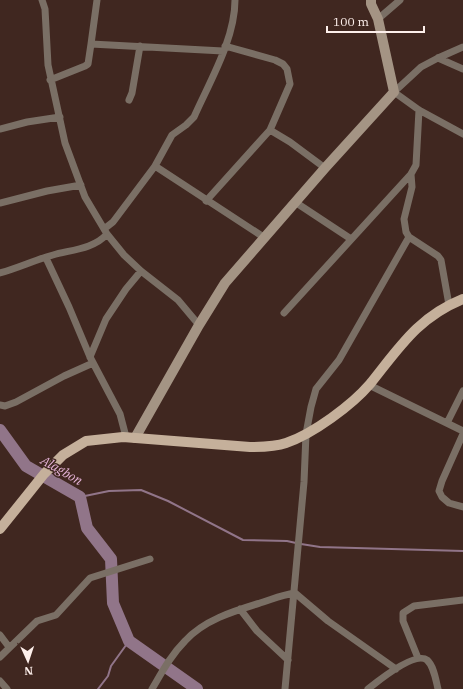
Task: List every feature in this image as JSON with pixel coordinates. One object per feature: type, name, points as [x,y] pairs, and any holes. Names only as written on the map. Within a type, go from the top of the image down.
[{"type":"main road","points":[[0,529],[44,474],[63,455],[86,441],[131,437],[250,447],[286,443],[306,434],[349,404],[369,385],[390,357],[424,321],[449,305],[463,299]]},
{"type":"street","points":[[42,0],[45,9],[50,80],[65,143],[85,197],[105,232],[124,255],[141,271],[178,300],[199,325]]},
{"type":"street","points":[[50,80],[88,64],[97,0]]},
{"type":"street","points":[[0,273],[94,244],[103,239],[105,232],[155,166],[172,135],[186,125],[194,116],[233,24],[236,0]]},
{"type":"street","points":[[378,19],[400,0]]},
{"type":"street","points":[[369,1],[378,19],[394,92],[419,110],[463,134]]},
{"type":"street","points":[[91,44],[224,48],[275,60],[283,64],[287,69],[290,84],[270,130],[206,201]]},
{"type":"street","points":[[129,100],[132,93],[140,46]]},
{"type":"street","points":[[131,437],[225,283],[325,168],[394,92],[421,67],[463,47]]},
{"type":"street","points":[[438,58],[463,68]]},
{"type":"street","points":[[284,313],[411,174],[416,165],[419,110]]},
{"type":"street","points":[[0,129],[28,122],[60,117]]},
{"type":"street","points":[[270,130],[290,142],[325,168]]},
{"type":"street","points":[[155,166],[206,201],[265,238]]},
{"type":"street","points":[[411,174],[412,187],[404,219],[406,232],[409,237],[426,247],[441,260],[449,305]]},
{"type":"street","points":[[0,204],[47,191],[81,185]]},
{"type":"street","points":[[295,202],[351,239]]},
{"type":"street","points":[[285,689],[295,593],[304,482],[306,434],[311,406],[316,389],[339,360],[409,237]]},
{"type":"street","points":[[46,258],[92,360],[131,437]]},
{"type":"street","points":[[0,405],[5,406],[16,402],[92,360],[106,319],[126,288],[141,271]]},
{"type":"street","points":[[369,385],[463,432],[439,491],[442,497],[449,503],[463,507]]},
{"type":"street","points":[[447,423],[463,391]]},
{"type":"street","points":[[0,657],[37,621],[56,615],[90,578],[150,559]]},
{"type":"street","points":[[152,689],[169,660],[186,640],[205,625],[232,612],[279,595],[295,593],[328,621],[396,669]]},
{"type":"street","points":[[418,658],[403,621],[403,613],[414,606],[463,600]]},
{"type":"street","points":[[240,609],[257,631],[288,660]]},
{"type":"street","points":[[0,635],[9,647]]},
{"type":"street","points":[[368,689],[396,669],[418,658],[426,660],[430,664],[438,689]]},
{"type":"street","points":[[0,681],[7,689]]},
{"type":"waterway","name":"Alagbon","points":[[0,430],[26,466],[80,497],[87,528],[111,559],[113,603],[129,641],[197,689]]},
{"type":"waterway","points":[[80,497],[109,491],[141,490],[168,501],[243,540],[287,541],[296,543]]},
{"type":"waterway","points":[[301,544],[320,547],[463,551]]},
{"type":"waterway","points":[[98,689],[108,676],[111,666],[129,641]]}]
